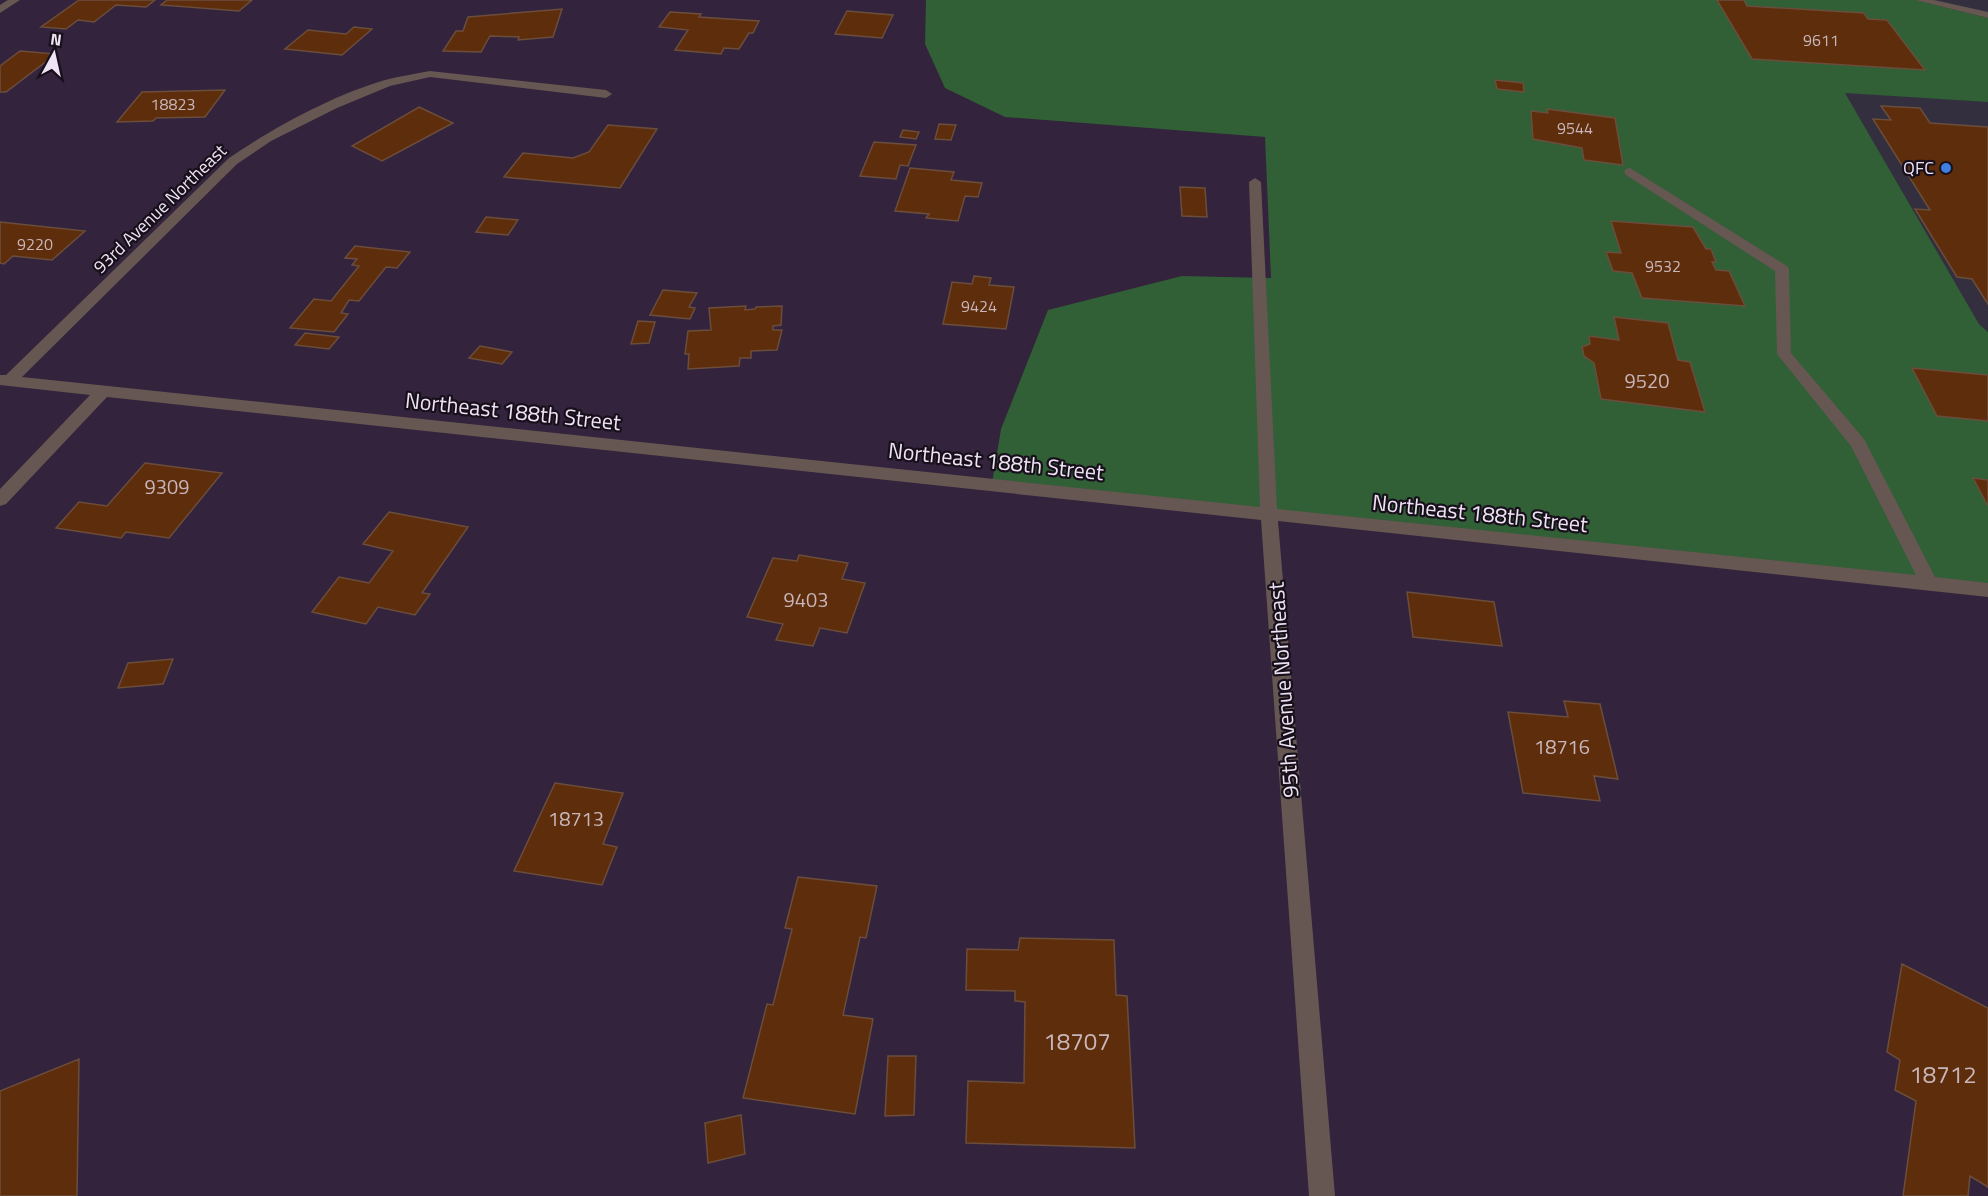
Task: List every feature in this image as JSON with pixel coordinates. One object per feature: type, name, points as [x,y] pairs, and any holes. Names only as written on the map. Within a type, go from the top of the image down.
[{"type":"street","points":[[0,10],[15,0]]},
{"type":"street","points":[[1920,0],[1988,15]]},
{"type":"street","name":"93rd Avenue Northeast","points":[[5,380],[233,161],[267,138],[333,105],[387,83],[430,74],[606,94]]},
{"type":"street","points":[[1630,172],[1782,269],[1784,354],[1858,443],[1929,584]]},
{"type":"street","name":"95th Avenue Northeast","points":[[1255,182],[1269,512],[1322,1196]]},
{"type":"street","name":"Northeast 188th Street","points":[[5,380],[1269,512],[1988,590]]},
{"type":"street","points":[[0,500],[104,390]]},
{"type":"shaded area","points":[[1920,0],[1988,0],[1988,19]]},
{"type":"shaded area","name":"QFC","points":[[1844,92],[1988,102],[1988,332],[1979,324]]},
{"type":"green space","points":[[926,0],[1916,0],[1988,18],[1988,102],[1845,93],[1979,324],[1988,332],[1988,590],[992,483],[1001,429],[1048,310],[1182,276],[1271,278],[1265,137],[1005,117],[945,88],[925,44]]},
{"type":"building","points":[[79,0],[155,0],[146,7],[116,5],[94,22],[78,20],[66,29],[41,27]]},
{"type":"building","points":[[167,0],[252,0],[239,11],[161,5]]},
{"type":"building","points":[[1717,0],[1744,0],[1747,6],[1864,13],[1868,19],[1887,20],[1925,70],[1752,59]]},
{"type":"building","points":[[562,9],[553,37],[518,40],[519,37],[490,36],[481,52],[443,51],[456,31],[463,31],[468,17]]},
{"type":"building","points":[[847,11],[893,15],[882,38],[835,34]]},
{"type":"building","points":[[670,12],[701,14],[699,17],[759,21],[753,33],[749,33],[739,49],[724,48],[721,54],[675,50],[688,30],[659,27]]},
{"type":"building","points":[[354,27],[372,29],[342,55],[285,49],[308,30],[346,34]]},
{"type":"building","points":[[20,51],[56,54],[6,92],[0,92],[0,66]]},
{"type":"building","points":[[1495,80],[1523,83],[1524,92],[1497,89]]},
{"type":"building","points":[[225,90],[205,117],[117,122],[142,92]]},
{"type":"building","name":"QFC","points":[[1881,106],[1920,108],[1930,123],[1988,127],[1988,304],[1972,279],[1957,277],[1915,209],[1930,210],[1873,119],[1891,120]]},
{"type":"building","points":[[419,107],[453,123],[382,161],[352,146]]},
{"type":"building","points":[[1547,109],[1615,118],[1623,165],[1584,160],[1582,148],[1533,139],[1531,111],[1548,113]]},
{"type":"building","points":[[939,124],[956,125],[951,140],[935,139]]},
{"type":"building","points":[[608,125],[657,129],[620,188],[504,177],[523,153],[573,158],[589,152]]},
{"type":"building","points":[[903,130],[919,132],[916,139],[900,137]]},
{"type":"building","points":[[874,142],[916,145],[908,166],[900,165],[896,179],[860,176]]},
{"type":"building","points":[[910,168],[954,172],[951,180],[982,183],[978,197],[965,196],[958,221],[926,218],[929,214],[895,211]]},
{"type":"building","points":[[1180,187],[1205,188],[1207,217],[1182,216]]},
{"type":"building","points":[[486,217],[518,220],[508,235],[476,232]]},
{"type":"building","points":[[1611,221],[1693,227],[1706,249],[1711,249],[1716,262],[1712,262],[1716,270],[1729,271],[1745,306],[1642,298],[1632,273],[1613,271],[1606,252],[1621,253]]},
{"type":"building","points":[[0,222],[85,231],[52,260],[13,256],[4,264],[0,263]]},
{"type":"building","points":[[355,246],[410,252],[397,268],[386,267],[359,301],[349,300],[341,313],[348,314],[334,332],[290,328],[314,299],[331,301],[359,266],[352,265],[357,259],[345,258]]},
{"type":"building","points":[[974,276],[991,278],[989,285],[1014,287],[1006,329],[943,324],[952,282],[972,284]]},
{"type":"building","points":[[663,290],[697,293],[689,307],[695,308],[690,319],[650,315]]},
{"type":"building","points":[[746,306],[745,310],[756,307],[782,306],[781,325],[773,326],[773,330],[782,330],[777,350],[751,351],[751,358],[740,358],[739,366],[688,369],[689,354],[685,354],[688,331],[711,330],[709,308]]},
{"type":"building","points":[[1614,317],[1668,323],[1678,360],[1690,362],[1705,412],[1601,399],[1594,363],[1584,356],[1582,347],[1590,344],[1589,336],[1619,340]]},
{"type":"building","points":[[638,321],[655,322],[649,343],[631,344]]},
{"type":"building","points":[[305,333],[339,337],[329,349],[295,345]]},
{"type":"building","points":[[480,346],[512,352],[502,364],[469,358]]},
{"type":"building","points":[[1912,368],[1988,375],[1988,421],[1937,416]]},
{"type":"building","points":[[145,463],[222,473],[169,538],[126,532],[121,538],[56,528],[79,502],[107,506]]},
{"type":"building","points":[[1973,478],[1988,480],[1988,506]]},
{"type":"building","points":[[389,512],[468,527],[422,593],[430,594],[415,615],[378,607],[366,624],[312,612],[339,577],[369,583],[393,551],[363,544]]},
{"type":"building","points":[[799,555],[848,563],[842,579],[865,583],[847,633],[820,628],[813,646],[776,640],[783,624],[747,617],[773,558],[797,561]]},
{"type":"building","points":[[1407,592],[1494,602],[1502,646],[1413,637]]},
{"type":"building","points":[[173,659],[163,684],[118,688],[128,663]]},
{"type":"building","points":[[1564,701],[1600,704],[1618,779],[1594,776],[1600,801],[1523,793],[1508,712],[1568,717]]},
{"type":"building","points":[[555,783],[623,793],[603,844],[617,847],[602,885],[514,871]]},
{"type":"building","points":[[798,877],[877,886],[866,938],[860,937],[843,1015],[873,1019],[855,1114],[743,1098],[767,1004],[773,1005],[792,929],[785,928]]},
{"type":"building","points":[[1020,938],[1114,940],[1116,995],[1127,996],[1135,1148],[966,1143],[968,1081],[1024,1083],[1025,1002],[1015,1001],[1015,991],[966,990],[967,949],[1018,950]]},
{"type":"building","points":[[1902,964],[1988,1008],[1988,1187],[1970,1176],[1968,1196],[1903,1196],[1916,1101],[1895,1090],[1900,1060],[1887,1052]]},
{"type":"building","points":[[888,1056],[916,1056],[914,1115],[885,1116]]},
{"type":"building","points":[[79,1059],[77,1196],[0,1196],[0,1091]]},
{"type":"building","points":[[741,1115],[745,1154],[708,1163],[705,1123]]},
{"type":"place","name":"QFC","points":[[1946,168]]}]
